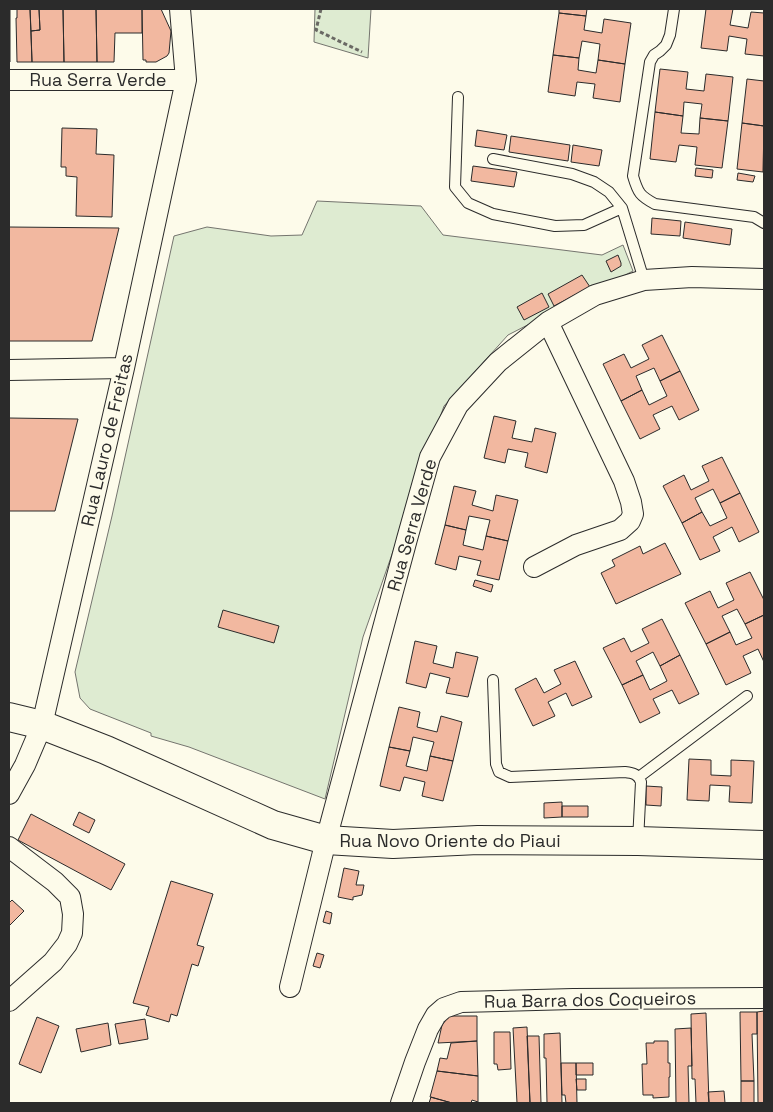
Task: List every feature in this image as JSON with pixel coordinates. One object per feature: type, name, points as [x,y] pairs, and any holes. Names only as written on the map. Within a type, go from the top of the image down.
[{"type":"street","name":"Rua Lauro de Freitas","points":[[9,794],[25,766],[42,726],[124,368],[186,80],[180,9]]},
{"type":"street","name":"Rua Serra Verde","points":[[9,80],[186,80]]},
{"type":"street","name":"Rua Serra Verde","points":[[290,987],[326,840],[430,457],[458,405],[498,362],[548,322],[595,295],[644,280],[692,277],[764,279]]},
{"type":"street","points":[[534,567],[576,545],[620,530],[630,521],[633,514],[624,481],[548,322]]},
{"type":"street","points":[[9,370],[124,368]]},
{"type":"street","name":"Rua Novo Oriente do Piaui","points":[[9,717],[42,726],[106,750],[273,825],[326,840],[393,844],[478,840],[638,841],[764,845]]},
{"type":"street","points":[[9,847],[55,882],[70,897],[73,914],[72,933],[67,944],[53,962],[9,1001]]},
{"type":"street","name":"Rua Barra dos Coqueiros","points":[[402,1103],[428,1029],[436,1016],[444,1008],[461,1002],[573,999],[764,998]]},
{"type":"lane","points":[[674,9],[670,35],[666,46],[654,54],[650,62],[633,176],[637,188],[643,198],[655,204],[754,217],[764,223]]},
{"type":"lane","points":[[458,97],[454,187],[468,203],[493,214],[556,226],[584,225],[622,208]]},
{"type":"lane","points":[[493,159],[572,174],[594,182],[610,192],[622,208],[644,280]]},
{"type":"lane","points":[[493,680],[496,764],[499,772],[510,777],[625,772],[633,774],[639,777],[641,782],[638,841]]},
{"type":"lane","points":[[639,777],[747,696]]},
{"type":"path","points":[[320,9],[316,30],[362,52]]},
{"type":"green space","points":[[315,9],[371,9],[368,58],[314,42]]},
{"type":"green space","points":[[317,201],[421,206],[443,235],[602,255],[623,245],[633,271],[508,335],[444,406],[363,637],[325,799],[189,747],[151,736],[151,733],[90,709],[80,698],[75,672],[112,516],[174,236],[207,227],[271,236],[302,235]]},
{"type":"building","points":[[10,9],[10,62],[9,62]]},
{"type":"building","points":[[17,9],[30,9],[32,62],[17,62]]},
{"type":"building","points":[[30,9],[39,9],[40,30],[31,31]]},
{"type":"building","points":[[39,9],[63,9],[64,62],[32,62],[31,31],[40,30]]},
{"type":"building","points":[[63,9],[96,9],[97,62],[64,62]]},
{"type":"building","points":[[96,9],[142,9],[142,33],[115,33],[114,62],[97,62]]},
{"type":"building","points":[[142,9],[161,9],[171,31],[169,53],[156,62],[146,62],[146,60],[143,60]]},
{"type":"building","points":[[559,9],[587,9],[586,16],[559,13]]},
{"type":"building","points":[[706,9],[733,9],[730,25],[748,28],[751,12],[764,13],[764,56],[745,54],[747,39],[729,36],[727,51],[701,48]]},
{"type":"building","points":[[559,13],[586,16],[584,30],[602,33],[604,19],[631,23],[625,64],[598,60],[600,44],[582,41],[579,58],[553,55]]},
{"type":"building","points":[[553,55],[579,58],[578,70],[596,73],[598,60],[625,64],[620,102],[593,98],[595,84],[577,82],[575,96],[548,92]]},
{"type":"building","points":[[660,69],[688,72],[686,89],[704,91],[706,74],[733,77],[728,121],[700,118],[702,104],[684,102],[683,116],[655,112]]},
{"type":"building","points":[[747,79],[764,81],[764,126],[742,123]]},
{"type":"building","points":[[655,112],[683,116],[681,133],[699,134],[700,118],[728,121],[722,168],[695,165],[697,147],[679,145],[676,162],[650,159]]},
{"type":"building","points":[[742,123],[764,126],[763,172],[737,169]]},
{"type":"building","points":[[62,128],[97,129],[96,154],[114,155],[112,217],[76,216],[77,177],[66,176],[66,167],[61,167]]},
{"type":"building","points":[[477,130],[507,135],[504,150],[475,146]]},
{"type":"building","points":[[511,136],[570,145],[568,161],[509,152]]},
{"type":"building","points":[[573,145],[602,150],[599,166],[571,162]]},
{"type":"building","points":[[473,166],[517,172],[514,187],[471,181]]},
{"type":"building","points":[[696,168],[713,170],[712,178],[695,176]]},
{"type":"building","points":[[738,173],[755,176],[753,182],[737,180]]},
{"type":"building","points":[[652,218],[681,221],[680,236],[651,234]]},
{"type":"building","points":[[685,222],[732,229],[730,245],[683,238]]},
{"type":"building","points":[[9,227],[119,228],[92,341],[9,341]]},
{"type":"building","points":[[618,255],[621,266],[611,272],[606,261]]},
{"type":"building","points":[[582,275],[590,287],[554,306],[548,294]]},
{"type":"building","points":[[542,293],[549,307],[524,320],[517,307]]},
{"type":"building","points":[[662,335],[680,371],[660,381],[654,368],[636,376],[642,390],[621,401],[603,364],[624,354],[631,368],[649,359],[642,345]]},
{"type":"building","points":[[680,371],[699,410],[679,420],[672,406],[653,415],[660,429],[640,439],[621,401],[642,390],[649,405],[667,396],[660,381]]},
{"type":"building","points":[[494,416],[516,421],[512,438],[532,442],[535,428],[556,433],[547,473],[525,467],[528,453],[508,449],[505,463],[484,458]]},
{"type":"building","points":[[9,418],[78,419],[55,511],[9,511]]},
{"type":"building","points":[[722,457],[740,493],[720,503],[713,489],[695,498],[702,512],[682,523],[663,486],[684,475],[691,490],[709,481],[702,466]]},
{"type":"building","points":[[454,486],[476,491],[472,505],[493,511],[496,495],[518,500],[508,541],[486,536],[490,520],[469,516],[466,530],[445,525]]},
{"type":"building","points":[[740,493],[759,532],[739,542],[732,527],[713,537],[720,551],[700,560],[682,523],[702,512],[710,526],[727,518],[720,503]]},
{"type":"building","points":[[445,525],[466,530],[463,545],[483,550],[486,536],[508,541],[499,580],[477,575],[481,561],[459,556],[456,570],[435,564]]},
{"type":"building","points":[[665,543],[681,574],[616,604],[601,573],[615,566],[612,560],[640,546],[643,554]]},
{"type":"building","points":[[750,572],[764,600],[764,615],[745,624],[737,609],[722,616],[730,632],[706,644],[685,603],[710,591],[718,608],[734,600],[726,583]]},
{"type":"building","points":[[475,580],[493,585],[491,592],[473,586]]},
{"type":"building","points":[[223,610],[279,626],[274,643],[218,627]]},
{"type":"building","points":[[764,615],[764,662],[758,649],[743,656],[751,673],[726,685],[706,644],[730,632],[736,645],[752,638],[745,624]]},
{"type":"building","points":[[662,619],[680,655],[660,666],[653,652],[636,661],[643,675],[622,685],[603,648],[624,638],[631,652],[649,643],[642,629]]},
{"type":"building","points":[[415,641],[437,646],[433,663],[453,668],[456,652],[478,657],[468,697],[446,693],[450,678],[430,673],[426,688],[406,683]]},
{"type":"building","points":[[680,655],[699,694],[679,704],[672,690],[653,699],[660,713],[640,723],[622,685],[643,675],[650,690],[667,681],[660,666]]},
{"type":"building","points":[[575,661],[592,697],[572,706],[566,693],[548,702],[555,716],[533,726],[515,689],[536,678],[544,693],[561,684],[554,670]]},
{"type":"building","points":[[399,707],[420,712],[417,727],[437,732],[441,716],[462,722],[453,761],[430,756],[434,742],[413,737],[410,751],[389,747]]},
{"type":"building","points":[[389,747],[410,751],[406,766],[427,771],[430,756],[453,761],[443,801],[422,796],[425,782],[404,777],[400,791],[380,786]]},
{"type":"building","points":[[689,759],[711,760],[711,775],[731,776],[731,760],[754,761],[752,803],[729,802],[730,786],[710,785],[709,801],[687,800]]},
{"type":"building","points":[[646,786],[662,787],[661,806],[646,805]]},
{"type":"building","points":[[562,802],[562,817],[544,818],[544,803]]},
{"type":"building","points":[[562,806],[588,806],[588,817],[562,817]]},
{"type":"building","points":[[79,812],[95,820],[89,833],[73,825]]},
{"type":"building","points":[[31,814],[125,864],[111,890],[18,840]]},
{"type":"building","points":[[344,868],[359,871],[356,885],[364,885],[362,895],[353,897],[353,900],[338,897]]},
{"type":"building","points":[[171,881],[213,894],[197,945],[204,947],[198,966],[192,964],[177,1016],[171,1014],[169,1022],[146,1015],[149,1007],[133,1003]]},
{"type":"building","points":[[12,900],[24,911],[9,926],[9,903]]},
{"type":"building","points":[[326,911],[332,913],[330,924],[323,922]]},
{"type":"building","points":[[317,953],[324,955],[320,968],[313,966]]},
{"type":"building","points":[[764,1011],[764,1103],[758,1103],[757,1012]]},
{"type":"building","points":[[740,1012],[757,1012],[757,1034],[752,1034],[754,1081],[741,1081]]},
{"type":"building","points":[[706,1013],[709,1103],[696,1103],[695,1079],[692,1079],[691,1014]]},
{"type":"building","points":[[449,1016],[477,1016],[477,1041],[438,1043],[442,1025]]},
{"type":"building","points":[[37,1017],[59,1026],[41,1073],[19,1064]]},
{"type":"building","points":[[145,1019],[148,1039],[119,1044],[115,1024]]},
{"type":"building","points":[[108,1023],[111,1045],[81,1052],[76,1029]]},
{"type":"building","points":[[527,1027],[530,1103],[517,1103],[513,1028]]},
{"type":"building","points":[[691,1028],[692,1066],[688,1066],[689,1103],[676,1103],[675,1029]]},
{"type":"building","points":[[494,1032],[510,1032],[511,1069],[498,1070],[497,1064],[494,1064]]},
{"type":"building","points":[[560,1033],[562,1103],[547,1103],[544,1034]]},
{"type":"building","points":[[527,1036],[539,1036],[541,1103],[530,1103]]},
{"type":"building","points":[[477,1041],[478,1076],[437,1071],[440,1058],[447,1059],[451,1043]]},
{"type":"building","points":[[654,1041],[668,1041],[668,1063],[670,1063],[669,1097],[653,1098],[653,1095],[643,1095],[642,1064],[647,1064],[646,1043],[654,1043]]},
{"type":"building","points":[[561,1063],[576,1063],[577,1103],[566,1103],[565,1095],[562,1095]]},
{"type":"building","points":[[576,1063],[593,1063],[593,1075],[576,1075]]},
{"type":"building","points":[[437,1071],[478,1076],[478,1102],[472,1100],[471,1103],[452,1103],[430,1097]]},
{"type":"building","points":[[576,1079],[586,1079],[586,1090],[577,1090]]},
{"type":"building","points":[[741,1081],[754,1081],[754,1103],[741,1103]]},
{"type":"building","points":[[724,1091],[725,1103],[709,1103],[708,1092]]},
{"type":"building","points":[[431,1097],[452,1103],[429,1103]]}]
